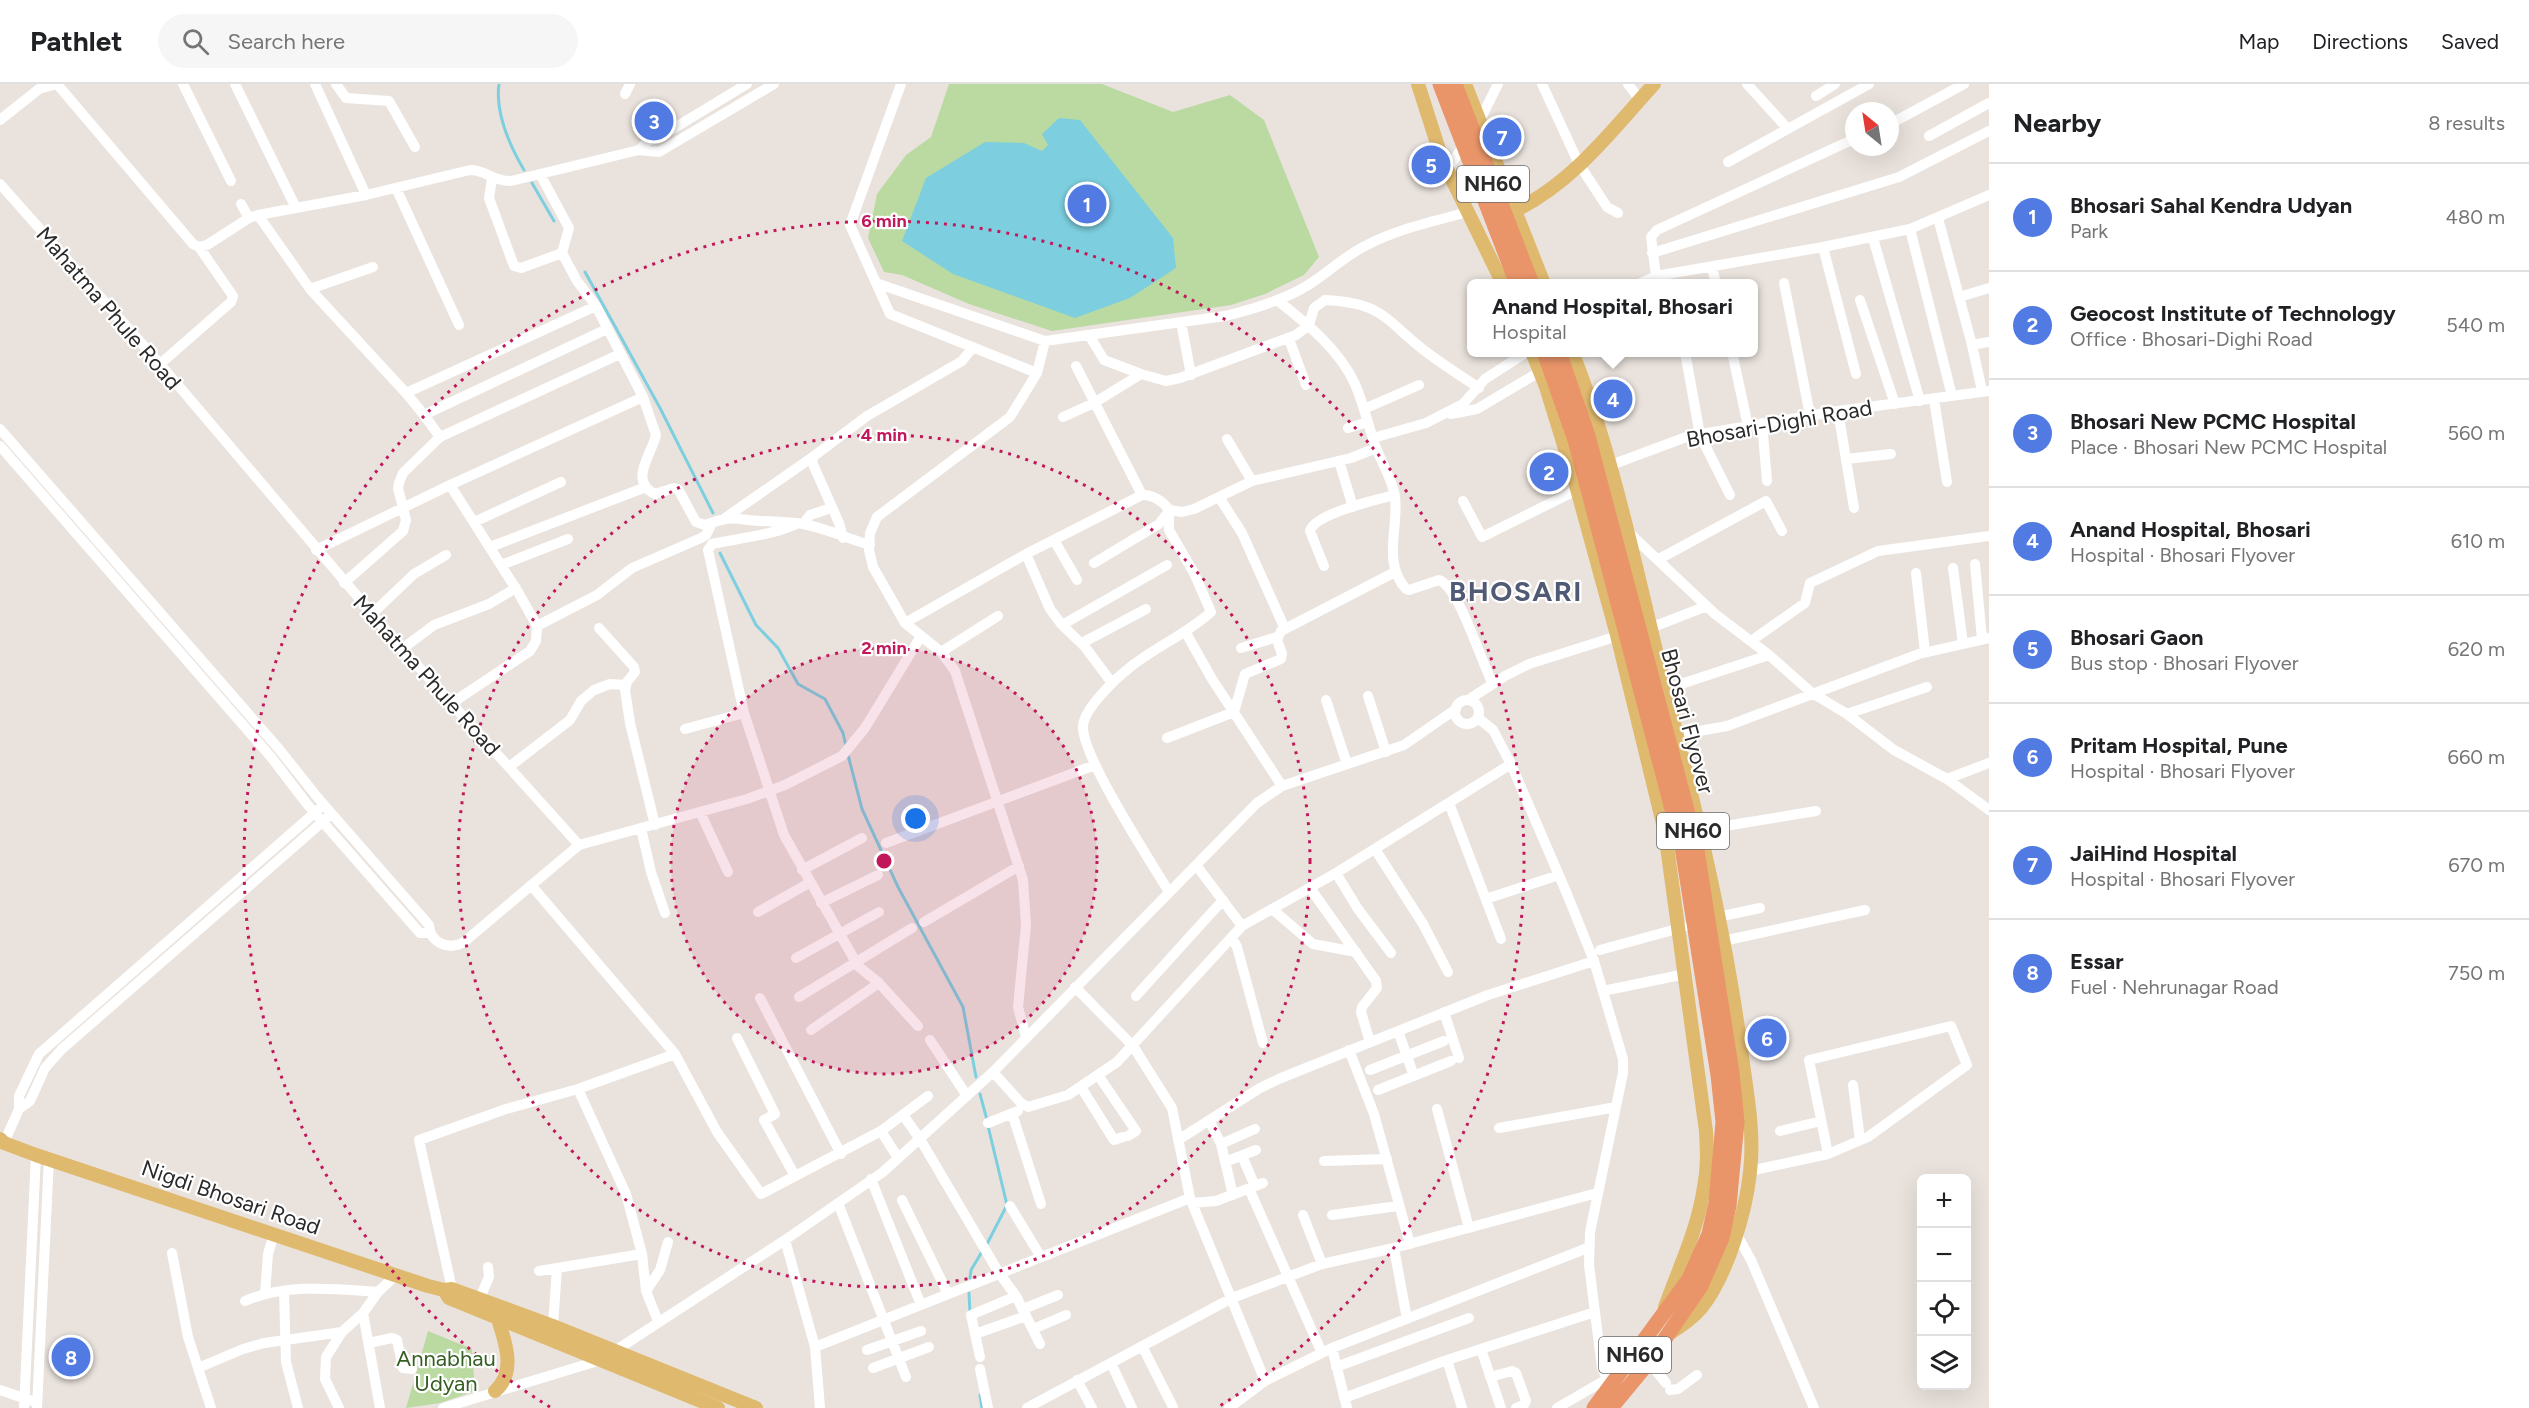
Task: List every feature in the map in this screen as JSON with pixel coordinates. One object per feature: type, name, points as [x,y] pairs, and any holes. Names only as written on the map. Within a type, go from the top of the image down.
[{"type":"highway","name":"NH60","points":[[1440,84],[1515,279]]},
{"type":"highway","name":"NH60","points":[[1455,84],[1530,279]]},
{"type":"highway","name":"Bhosari Flyover","points":[[1546,357],[1575,440],[1667,783],[1682,847],[1718,1075],[1723,1122],[1716,1203],[1709,1234],[1679,1307]]},
{"type":"highway","name":"Bhosari Flyover","points":[[1561,357],[1588,436],[1681,780],[1696,844],[1732,1074],[1737,1122],[1729,1206],[1722,1238],[1701,1286],[1679,1307]]},
{"type":"highway","name":"NH60","points":[[1594,1408],[1609,1383],[1660,1321],[1679,1307]]},
{"type":"highway","name":"NH60","points":[[1611,1408],[1669,1334],[1679,1307]]},
{"type":"main road","points":[[1418,84],[1430,128],[1447,170],[1501,279]]},
{"type":"main road","points":[[1465,84],[1542,279]]},
{"type":"main road","points":[[1514,211],[1546,194],[1579,164],[1654,84]]},
{"type":"main road","points":[[1534,357],[1576,484],[1617,636],[1665,832],[1706,1131],[1707,1161],[1704,1187],[1695,1225],[1660,1321]]},
{"type":"main road","points":[[1573,357],[1609,466],[1701,830],[1734,996],[1750,1121],[1750,1171],[1737,1234],[1712,1292],[1691,1319],[1669,1334]]},
{"type":"main road","name":"Nigdi Bhosari Road","points":[[1,1142],[478,1303],[553,1326],[735,1404],[756,1408]]},
{"type":"main road","name":"Nigdi Bhosari Road","points":[[478,1303],[497,1316],[718,1408]]},
{"type":"main road","points":[[495,1392],[505,1380],[508,1363],[505,1341],[497,1316]]},
{"type":"street","points":[[0,120],[28,89],[39,89],[57,84],[193,244],[199,247],[230,290],[233,296],[231,302],[160,364]]},
{"type":"street","points":[[183,84],[231,181]]},
{"type":"street","points":[[235,84],[296,208]]},
{"type":"street","points":[[328,84],[316,86],[366,195]]},
{"type":"street","points":[[336,84],[346,98],[389,101],[415,147]]},
{"type":"street","points":[[639,150],[648,141],[661,136],[747,84]]},
{"type":"street","points":[[199,247],[207,245],[254,216],[366,195],[470,170],[479,170],[492,179],[511,181],[639,150],[651,153],[669,147],[774,84]]},
{"type":"street","points":[[902,84],[850,225],[890,314],[1037,374]]},
{"type":"street","points":[[1447,170],[1479,122],[1498,84]]},
{"type":"street","points":[[1542,84],[1579,164],[1606,207],[1618,213]]},
{"type":"street","points":[[1628,84],[1640,100]]},
{"type":"street","points":[[1747,84],[1788,129]]},
{"type":"street","points":[[1816,96],[1835,84]]},
{"type":"street","points":[[1728,162],[1869,84]]},
{"type":"street","points":[[1899,119],[1964,84]]},
{"type":"street","points":[[1929,136],[1989,103]]},
{"type":"street","points":[[1652,253],[1899,177],[1989,131]]},
{"type":"street","points":[[1659,279],[1652,253],[1651,237],[1657,230],[1845,143]]},
{"type":"street","points":[[540,174],[569,228],[562,253],[577,281],[596,306],[643,397],[656,435],[642,468],[646,486],[655,494],[674,488],[678,489],[696,522],[705,525],[725,518],[867,416],[962,361],[973,347]]},
{"type":"street","points":[[492,179],[489,198],[514,266],[521,268],[562,253]]},
{"type":"street","name":"Mahatma Phule Road","points":[[0,184],[160,364],[344,583],[579,845]]},
{"type":"street","points":[[396,188],[459,325]]},
{"type":"street","points":[[1663,279],[1712,267],[1823,248],[1910,229],[1989,195]]},
{"type":"street","points":[[241,204],[254,216],[310,289],[405,393],[440,437]]},
{"type":"street","points":[[876,283],[1045,341],[1225,316],[1252,310],[1312,283],[1346,257],[1368,244],[1414,226],[1468,212]]},
{"type":"street","points":[[1938,218],[1986,391]]},
{"type":"street","points":[[1910,229],[1952,396]]},
{"type":"street","points":[[1874,238],[1920,401]]},
{"type":"street","points":[[1823,248],[1856,374]]},
{"type":"street","points":[[310,289],[373,267]]},
{"type":"street","points":[[1712,267],[1715,279]]},
{"type":"street","points":[[1312,283],[1325,300]]},
{"type":"street","points":[[1784,283],[1810,415]]},
{"type":"street","points":[[1959,297],[1989,288]]},
{"type":"street","points":[[1277,300],[1308,325],[1346,369],[1364,410],[1394,495],[1396,516],[1392,555],[1395,572],[1409,590],[1439,580],[1450,587],[1493,684]]},
{"type":"street","points":[[1089,335],[1104,360],[1166,381],[1191,375],[1289,339],[1308,325],[1314,308],[1325,300],[1365,305],[1381,312],[1424,351],[1479,388]]},
{"type":"street","points":[[1860,300],[1894,404]]},
{"type":"street","points":[[405,393],[596,306]]},
{"type":"street","points":[[1180,322],[1191,375]]},
{"type":"street","points":[[424,416],[607,329]]},
{"type":"street","points":[[1289,339],[1306,386]]},
{"type":"street","points":[[1026,1037],[1018,1007],[1026,925],[1026,899],[999,802],[955,671],[941,651],[905,622],[873,567],[870,533],[877,517],[1010,417],[1037,374],[1045,341]]},
{"type":"street","points":[[1972,345],[1989,342]]},
{"type":"street","points":[[344,583],[403,531],[406,520],[398,488],[403,473],[440,437],[620,354]]},
{"type":"street","points":[[1169,510],[1182,512],[1194,509],[1252,481],[1339,461],[1375,443],[1426,423],[1463,404],[1485,379],[1519,357]]},
{"type":"street","points":[[1446,413],[1454,414],[1477,409],[1565,357]]},
{"type":"street","points":[[1686,357],[1700,435],[1730,495]]},
{"type":"street","points":[[1733,357],[1748,426]]},
{"type":"street","points":[[1076,366],[1142,495]]},
{"type":"street","points":[[1063,417],[1094,404],[1141,374]]},
{"type":"street","points":[[1364,410],[1419,385]]},
{"type":"street","name":"Bhosari-Dighi Road","points":[[1463,501],[1482,537],[1609,466],[1689,436],[1810,415],[1986,391]]},
{"type":"street","points":[[316,550],[450,484],[643,397]]},
{"type":"street","points":[[1934,399],[1947,482]]},
{"type":"street","points":[[1838,411],[1854,508]]},
{"type":"street","points":[[1348,428],[1368,422]]},
{"type":"street","points":[[1762,423],[1767,481]]},
{"type":"street","points":[[0,429],[170,632],[314,812],[420,933],[429,933]]},
{"type":"street","points":[[1227,439],[1252,481]]},
{"type":"street","points":[[0,446],[279,749],[323,805],[429,925],[429,933],[440,944],[447,947],[456,946],[579,845],[769,791],[842,756],[854,742],[921,636]]},
{"type":"street","points":[[1846,459],[1891,454]]},
{"type":"street","points":[[814,456],[812,462],[839,523],[843,538]]},
{"type":"street","points":[[1339,461],[1353,507]]},
{"type":"street","points":[[474,522],[561,482]]},
{"type":"street","points":[[450,484],[516,588],[537,626],[536,641],[530,651],[452,703]]},
{"type":"street","points":[[490,547],[646,486]]},
{"type":"street","points":[[905,622],[1026,554],[1142,495],[1153,497],[1166,505],[1169,510],[1169,530],[1194,573],[1211,612],[1186,633],[1129,668],[1112,683],[1095,704],[1083,725],[1084,738],[1095,765],[1169,892]]},
{"type":"street","points":[[1324,566],[1311,537],[1310,528],[1353,507],[1394,495]]},
{"type":"street","points":[[1219,497],[1242,533],[1281,633],[1281,659],[1245,674],[1234,712]]},
{"type":"street","points":[[1659,559],[1766,501],[1782,531]]},
{"type":"street","points":[[831,508],[810,514],[800,524],[776,533],[762,533],[712,544],[708,550],[744,713],[784,835],[855,961],[879,983],[918,1026]]},
{"type":"street","points":[[1094,563],[1159,524],[1169,510]]},
{"type":"street","points":[[725,518],[738,517],[800,524],[870,545]]},
{"type":"street","points":[[537,626],[597,595],[632,568],[701,538],[706,535],[712,523]]},
{"type":"street","points":[[1625,529],[1707,606],[1769,655],[1812,693],[1847,714],[1894,750],[1947,779],[1989,810]]},
{"type":"street","points":[[1751,641],[1805,603],[1810,583],[1878,551],[1989,536]]},
{"type":"street","points":[[501,566],[568,539]]},
{"type":"street","points":[[1054,540],[1077,580]]},
{"type":"street","points":[[1026,554],[1050,609],[1062,625],[1082,643],[1112,683]]},
{"type":"street","points":[[372,614],[414,574],[446,555]]},
{"type":"street","points":[[1677,735],[1727,726],[1925,652],[1985,638],[1975,564]]},
{"type":"street","points":[[1062,625],[1167,565]]},
{"type":"street","points":[[1953,568],[1963,644]]},
{"type":"street","points":[[1241,648],[1281,633],[1395,572]]},
{"type":"street","points":[[1916,573],[1925,652]]},
{"type":"street","points":[[402,649],[434,625],[489,604],[516,588]]},
{"type":"street","points":[[443,1408],[601,1360],[785,1240],[871,1179],[920,1139],[993,1072],[1257,803],[1282,786],[1386,752],[1417,738],[1456,709],[1460,702],[1468,700],[1529,664],[1617,636],[1650,629],[1707,606]]},
{"type":"street","points":[[1082,643],[1146,609]]},
{"type":"street","points":[[941,651],[998,616]]},
{"type":"street","points":[[599,628],[634,667],[635,674],[626,685],[630,723],[655,825]]},
{"type":"street","points":[[1186,633],[1282,786]]},
{"type":"street","points":[[1666,689],[1769,655]]},
{"type":"street","points":[[509,767],[570,720],[581,701],[594,690],[610,684],[626,685]]},
{"type":"street","points":[[1847,714],[1927,687]]},
{"type":"street","points":[[1368,696],[1386,752]]},
{"type":"street","points":[[1326,700],[1347,764]]},
{"type":"street","points":[[1468,700],[1478,706],[1478,718]]},
{"type":"street","points":[[1456,709],[1457,719],[1463,724],[1470,724],[1478,718]]},
{"type":"street","points":[[1167,738],[1234,712]]},
{"type":"street","points":[[685,729],[744,713]]},
{"type":"street","points":[[1478,718],[1493,730],[1511,764],[1559,875],[1594,961],[1623,1059],[1623,1073],[1590,1232],[1595,1312],[1602,1368],[1609,1383],[1557,1408]]},
{"type":"street","points":[[1947,779],[1989,763]]},
{"type":"street","points":[[988,1123],[1028,1107],[1068,1095],[1081,1087],[1117,1062],[1133,1046],[1242,926],[1336,873],[1511,764]]},
{"type":"street","points":[[886,843],[1095,765]]},
{"type":"street","points":[[1449,803],[1501,939]]},
{"type":"street","points":[[19,1109],[19,1096],[34,1062],[46,1047],[323,805]]},
{"type":"street","points":[[1701,830],[1816,811]]},
{"type":"street","points":[[700,812],[728,872]]},
{"type":"street","points":[[1,1142],[19,1109],[30,1101],[45,1068],[62,1048],[331,813]]},
{"type":"street","points":[[641,828],[651,872],[665,913]]},
{"type":"street","points":[[802,870],[862,838]]},
{"type":"street","points":[[1375,849],[1422,924],[1448,972]]},
{"type":"street","points":[[1196,865],[1242,926]]},
{"type":"street","points":[[924,922],[1018,866]]},
{"type":"street","points":[[1336,873],[1358,909],[1391,953]]},
{"type":"street","points":[[821,903],[878,874]]},
{"type":"street","points":[[1486,899],[1559,875]]},
{"type":"street","points":[[758,912],[809,883]]},
{"type":"street","points":[[531,885],[675,1054],[717,1132],[761,1194],[881,1131],[928,1096]]},
{"type":"street","points":[[1310,888],[1376,981],[1377,988],[1362,1007],[1370,1042]]},
{"type":"street","points":[[1136,996],[1223,900]]},
{"type":"street","points":[[1600,950],[1718,917],[1760,908]]},
{"type":"street","points":[[1272,909],[1313,944],[1356,952]]},
{"type":"street","points":[[1723,941],[1865,910]]},
{"type":"street","points":[[796,958],[879,912]]},
{"type":"street","points":[[798,996],[912,928]]},
{"type":"street","points":[[1232,938],[1237,947],[1263,1043]]},
{"type":"street","points":[[1178,1140],[1268,1084],[1488,995],[1594,961]]},
{"type":"street","points":[[1603,991],[1685,974]]},
{"type":"street","points":[[811,1030],[879,983]]},
{"type":"street","points":[[1075,987],[1133,1046],[1172,1108],[1191,1201],[1265,1381]]},
{"type":"street","points":[[760,998],[841,1154]]},
{"type":"street","points":[[1378,1090],[1455,1060],[1444,1012]]},
{"type":"street","points":[[1750,1171],[1828,1154],[1860,1140],[1966,1065],[1951,1026],[1809,1060],[1828,1154]]},
{"type":"street","points":[[1398,1031],[1414,1076]]},
{"type":"street","points":[[736,1038],[775,1114],[764,1119],[795,1176]]},
{"type":"street","points":[[930,1040],[967,1096]]},
{"type":"street","points":[[1370,1070],[1444,1041]]},
{"type":"street","points":[[1349,1050],[1374,1114],[1410,1244]]},
{"type":"street","points":[[448,1292],[419,1140],[496,1112],[578,1089],[675,1054]]},
{"type":"street","points":[[993,1072],[1021,1103],[1028,1107]]},
{"type":"street","points":[[1081,1087],[1114,1140],[1136,1131],[1098,1075]]},
{"type":"street","points":[[1853,1085],[1860,1140]]},
{"type":"street","points":[[578,1089],[626,1194],[642,1254],[646,1291],[658,1321]]},
{"type":"street","points":[[1499,1128],[1616,1107]]},
{"type":"street","points":[[1437,1109],[1468,1228]]},
{"type":"street","points":[[1012,1113],[1041,1204]]},
{"type":"street","points":[[903,1115],[983,1242],[999,1274],[1016,1296],[1040,1344]]},
{"type":"street","points":[[1209,1120],[1221,1144],[1233,1195]]},
{"type":"street","points":[[1780,1131],[1821,1121]]},
{"type":"street","points":[[1221,1144],[1254,1129]]},
{"type":"street","points":[[881,1131],[898,1158]]},
{"type":"street","points":[[1225,1162],[1256,1150]]},
{"type":"street","points":[[1242,1156],[1257,1187],[1290,1277],[1336,1367],[1346,1403],[1447,1360],[1595,1312]]},
{"type":"street","points":[[25,1404],[33,1223],[43,1157]]},
{"type":"street","points":[[0,1390],[25,1404],[38,1405],[46,1224],[43,1157]]},
{"type":"street","points":[[1324,1161],[1387,1159]]},
{"type":"street","points":[[871,1179],[921,1305]]},
{"type":"street","points":[[815,1347],[1041,1257],[1191,1201],[1216,1201],[1257,1187]]},
{"type":"street","points":[[1027,1408],[1045,1404],[1077,1380],[1232,1298],[1322,1264],[1410,1244],[1597,1193]]},
{"type":"street","points":[[902,1200],[948,1294]]},
{"type":"street","points":[[838,1203],[906,1377]]},
{"type":"street","points":[[1010,1206],[1041,1257]]},
{"type":"street","points":[[1332,1215],[1398,1206]]},
{"type":"street","points":[[1303,1215],[1322,1264]]},
{"type":"street","points":[[33,1223],[46,1224]]},
{"type":"street","points":[[265,1294],[268,1254],[274,1234]]},
{"type":"street","points":[[1737,1234],[1751,1260],[1814,1408]]},
{"type":"street","points":[[785,1240],[815,1347],[820,1408]]},
{"type":"street","points":[[646,1291],[660,1270],[668,1242]]},
{"type":"street","points":[[1229,1408],[1265,1381],[1327,1350],[1590,1246]]},
{"type":"street","points":[[1394,1248],[1407,1319]]},
{"type":"street","points":[[172,1253],[188,1337],[211,1408]]},
{"type":"street","points":[[539,1271],[642,1254]]},
{"type":"street","points":[[31,1269],[44,1268]]},
{"type":"street","points":[[478,1303],[489,1277],[488,1268]]},
{"type":"street","points":[[553,1326],[557,1268]]},
{"type":"street","points":[[339,1408],[325,1380],[326,1357],[342,1332],[363,1313],[378,1292],[396,1275]]},
{"type":"street","points":[[245,1301],[265,1294],[284,1291],[327,1289],[378,1292]]},
{"type":"street","points":[[284,1291],[285,1362],[298,1408]]},
{"type":"street","points":[[975,1334],[1024,1313],[1058,1295]]},
{"type":"street","points":[[980,1357],[971,1316],[1016,1296]]},
{"type":"street","points":[[363,1313],[380,1408]]},
{"type":"street","points":[[1033,1329],[1066,1315]]},
{"type":"street","points":[[1336,1367],[1469,1318]]},
{"type":"street","points":[[867,1350],[921,1331]]},
{"type":"street","points":[[198,1368],[243,1349],[286,1339],[342,1332]]},
{"type":"street","points":[[369,1343],[392,1338],[397,1340],[403,1368],[412,1369]]},
{"type":"street","points":[[1142,1346],[1173,1407]]},
{"type":"street","points":[[873,1368],[929,1347]]},
{"type":"street","points":[[1481,1349],[1501,1408]]},
{"type":"street","points":[[1447,1360],[1462,1408]]},
{"type":"street","points":[[1649,1362],[1668,1386],[1678,1389],[1697,1375]]},
{"type":"street","points":[[1111,1363],[1132,1408]]},
{"type":"street","points":[[980,1369],[988,1408]]},
{"type":"street","points":[[1490,1377],[1512,1371],[1516,1373],[1526,1401],[1524,1405],[1516,1408]]},
{"type":"street","points":[[1077,1380],[1092,1408]]},
{"type":"green space","points":[[949,84],[1102,84],[1173,112],[1230,95],[1264,120],[1319,257],[1304,275],[1265,294],[1231,305],[1052,331],[969,304],[902,275],[884,272],[868,238],[877,194],[906,155],[931,137]]},
{"type":"green space","name":"Annabhau Udyan","points":[[428,1331],[472,1349],[475,1391],[440,1403],[406,1408]]},
{"type":"water","points":[[1059,118],[1080,120],[1173,238],[1176,268],[1130,298],[1075,318],[953,274],[902,241],[926,178],[985,142],[1024,143],[1042,151],[1048,145],[1042,134]]},
{"type":"waterway","points":[[499,84],[501,118],[524,170]]},
{"type":"waterway","points":[[532,183],[554,221]]},
{"type":"waterway","points":[[585,272],[660,408],[713,513]]},
{"type":"waterway","points":[[720,553],[756,625],[778,648],[798,684],[825,699],[843,733],[846,746]]},
{"type":"waterway","points":[[848,755],[862,809],[898,887],[963,1007],[976,1077]]},
{"type":"waterway","points":[[980,1094],[987,1120]]},
{"type":"waterway","points":[[987,1244],[1007,1205],[988,1126]]},
{"type":"waterway","points":[[970,1278],[971,1270],[983,1250]]},
{"type":"waterway","points":[[969,1293],[970,1314]]},
{"type":"waterway","points":[[980,1395],[982,1408]]},
{"type":"place","name":"Bhosari New PCMC Hospital","points":[[654,121]]},
{"type":"place","name":"JaiHind Hospital","points":[[1502,137]]},
{"type":"place","name":"Bhosari Gaon","points":[[1431,165]]},
{"type":"place","name":"Bhosari Sahal Kendra Udyan","points":[[1087,204]]},
{"type":"place","name":"Anand Hospital, Bhosari","points":[[1613,399]]},
{"type":"place","name":"Geocost Institute of Technology","points":[[1549,472]]},
{"type":"place","name":"Pritam Hospital, Pune","points":[[1767,1038]]},
{"type":"place","name":"Essar","points":[[71,1357]]},
{"type":"district","name":"BHOSARI","points":[[1516,591]]}]
